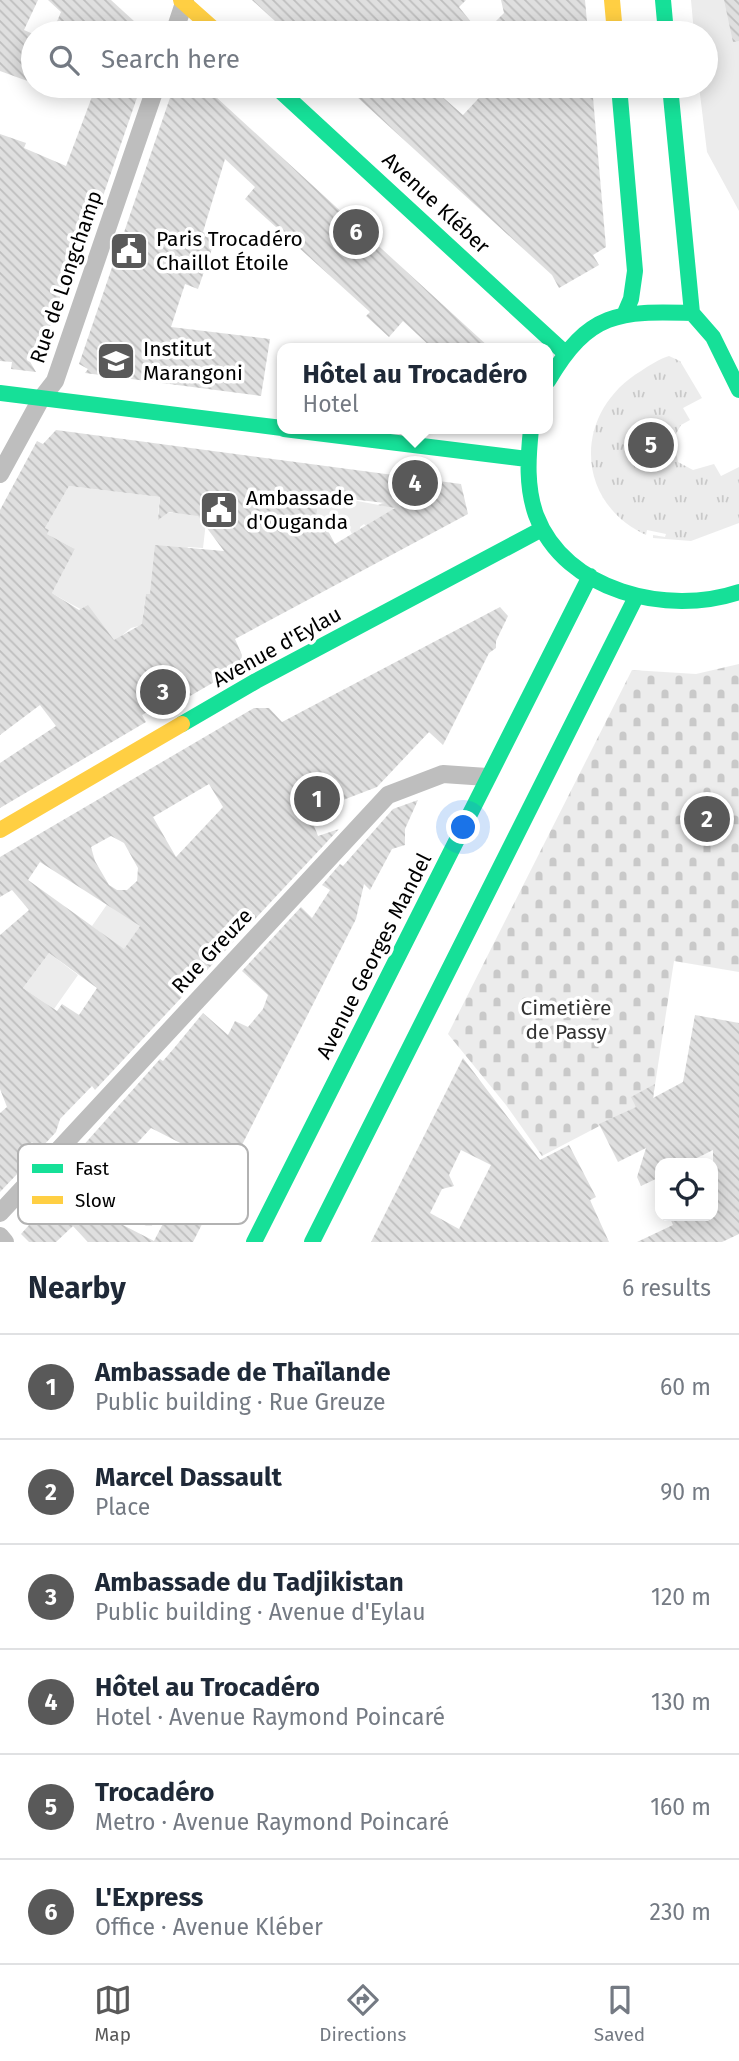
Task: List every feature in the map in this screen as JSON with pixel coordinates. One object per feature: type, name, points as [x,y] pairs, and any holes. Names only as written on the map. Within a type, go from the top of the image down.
[{"type":"main road","points":[[612,0],[614,21]]},
{"type":"main road","points":[[663,0],[665,21]]},
{"type":"main road","points":[[185,1],[206,21]]},
{"type":"main road","name":"Avenue Kléber","points":[[288,98],[565,353]]},
{"type":"main road","points":[[620,98],[635,271],[631,299],[625,313]]},
{"type":"main road","points":[[671,98],[692,313],[713,337],[739,390]]},
{"type":"main road","points":[[553,373],[565,353],[580,339],[625,313],[692,313]]},
{"type":"main road","points":[[0,393],[277,428]]},
{"type":"main road","points":[[324,434],[527,459]]},
{"type":"main road","points":[[530,434],[527,459],[531,500],[542,529],[564,554],[590,576],[636,597],[696,603],[739,592]]},
{"type":"main road","name":"Avenue d'Eylau","points":[[0,830],[256,681],[542,529]]},
{"type":"main road","name":"Avenue Georges Mandel","points":[[254,1242],[590,576]]},
{"type":"main road","points":[[312,1242],[636,597]]},
{"type":"street","points":[[178,21],[185,1]]},
{"type":"street","name":"Rue de Longchamp","points":[[0,474],[41,399],[55,381],[152,98]]},
{"type":"street","name":"Rue Greuze","points":[[64,1144],[388,795],[443,774],[487,778]]},
{"type":"street","name":"Rue Greuze","points":[[0,1213],[18,1194]]},
{"type":"street","points":[[0,1236],[5,1242]]},
{"type":"green space","points":[[691,0],[739,0],[739,211],[707,152],[700,98],[718,98],[718,21],[693,21]]},
{"type":"green space","points":[[669,356],[680,361],[702,398],[683,408],[690,420],[681,425],[673,439],[678,462],[693,470],[714,464],[721,476],[739,467],[739,523],[691,541],[653,538],[653,535],[665,537],[666,534],[647,530],[646,535],[622,520],[605,501],[595,479],[591,455],[594,432],[603,409],[619,388],[658,360]]},
{"type":"green space","points":[[176,485],[202,521],[206,522],[203,548],[188,547],[158,595],[146,594],[143,615],[153,616],[150,623],[131,628],[114,642],[95,619],[52,593],[75,549],[47,534],[45,528],[69,486],[160,497],[158,515],[163,516],[166,512],[173,513]]},
{"type":"green space","points":[[319,494],[379,505],[394,504],[393,512],[366,526],[364,524],[352,534],[347,524],[337,523],[315,532],[315,525],[294,500],[318,503]]},
{"type":"green space","name":"Cimetière de Passy","points":[[739,664],[739,972],[674,961],[653,1098],[542,1156],[506,1105],[448,1034],[632,670],[696,674]]},
{"type":"green space","points":[[108,903],[140,926],[124,950],[92,926]]},
{"type":"green space","points":[[49,953],[78,975],[54,1009],[23,988]]},
{"type":"building","points":[[0,0],[38,0],[28,21],[21,21],[21,79],[0,71]]},
{"type":"building","points":[[48,0],[111,0],[134,21],[57,21],[61,12]]},
{"type":"building","points":[[252,0],[466,0],[459,7],[470,21],[275,21]]},
{"type":"building","points":[[501,0],[585,0],[587,21],[496,21],[504,13]]},
{"type":"building","points":[[724,0],[739,0],[739,41],[733,42]]},
{"type":"building","points":[[92,98],[137,98],[73,283],[66,280],[41,353],[29,360],[36,372],[11,369],[12,362],[0,361],[0,134],[26,143],[24,148],[66,166]]},
{"type":"building","points":[[170,98],[217,98],[485,343],[427,343],[403,321],[389,337],[366,316],[370,312],[245,199],[255,187],[225,159],[203,232],[216,237],[198,289],[185,284],[171,327],[270,339],[261,396],[85,373],[88,369],[79,364]]},
{"type":"building","points":[[358,98],[444,98],[463,115],[479,98],[593,98],[606,247],[593,255],[599,265],[559,288],[552,275]]},
{"type":"building","points":[[56,430],[461,484],[468,514],[235,639],[242,655],[241,663],[235,670],[190,696],[186,690],[142,715],[146,722],[0,808],[0,763],[56,726],[40,705],[0,735],[0,510],[37,441],[43,444]],"holes":[[[69,486],[160,497],[158,520],[169,512],[198,516],[224,551],[155,545],[150,594],[146,594],[142,624],[114,640],[88,605],[79,610],[52,593],[75,549],[47,534],[49,530],[45,528]],[[308,494],[385,503],[378,505],[395,508],[335,544],[326,527],[314,532],[317,510]]]},
{"type":"building","points":[[500,607],[508,616],[496,641],[496,648],[489,653],[443,745],[429,732],[377,787],[309,813],[318,836],[339,829],[95,1090],[92,1086],[60,1119],[56,1132],[45,1144],[18,1144],[18,1173],[0,1192],[0,1113],[7,1107],[0,1089],[0,935],[29,910],[12,890],[0,897],[0,857],[254,708],[269,708],[282,722]],"holes":[[[209,784],[223,807],[176,857],[153,817]],[[111,836],[124,843],[138,868],[137,881],[127,890],[117,890],[109,885],[95,861],[91,847]],[[40,862],[140,926],[124,949],[28,880]],[[49,953],[97,988],[79,1015],[62,1004],[57,1011],[23,988]]]},
{"type":"building","points":[[418,800],[405,829],[405,845],[392,849],[370,890],[364,884],[356,919],[242,1144],[182,1144],[151,1128],[136,1144],[85,1144],[160,1059],[163,1061],[203,1013],[228,1035],[235,1021],[248,1027],[263,1009],[268,995],[242,971],[301,907],[312,918],[330,890],[322,885],[340,864],[343,866],[393,809]]},
{"type":"building","points":[[695,1015],[739,1023],[739,1234],[722,1242],[637,1242],[673,1225],[671,1221],[718,1221],[718,1158],[713,1158],[713,1150],[697,1158],[655,1158],[655,1179],[641,1186],[637,1177],[646,1148],[618,1162],[599,1124],[636,1107],[631,1097],[655,1084],[653,1098],[683,1082]]},
{"type":"building","points":[[463,1058],[540,1160],[569,1145],[596,1197],[590,1200],[609,1242],[371,1242]],"holes":[[[461,1150],[491,1165],[459,1229],[430,1213],[442,1189],[454,1186],[449,1175]]]},
{"type":"building","points":[[28,1224],[121,1224],[154,1241],[163,1224],[202,1224],[193,1242],[88,1242],[73,1226],[56,1242],[29,1242],[21,1234]]},
{"type":"traffic: fast","points":[[663,0],[665,21]]},
{"type":"traffic: fast","points":[[288,98],[565,353]]},
{"type":"traffic: fast","points":[[620,98],[635,271],[631,299],[625,313]]},
{"type":"traffic: fast","points":[[671,98],[692,313],[713,337],[739,390]]},
{"type":"traffic: fast","points":[[553,373],[578,341],[592,328],[608,320],[644,313],[692,313]]},
{"type":"traffic: fast","points":[[0,393],[277,427]]},
{"type":"traffic: fast","points":[[324,434],[527,459]]},
{"type":"traffic: fast","points":[[531,434],[529,472],[536,515],[550,541],[570,563],[594,580],[651,598],[681,601],[711,599],[739,592]]},
{"type":"traffic: fast","points":[[182,724],[256,681],[542,529]]},
{"type":"traffic: fast","points":[[254,1242],[590,576]]},
{"type":"traffic: fast","points":[[312,1242],[636,597]]},
{"type":"traffic: slow","points":[[181,0],[205,21]]},
{"type":"traffic: slow","points":[[612,0],[614,21]]},
{"type":"traffic: slow","points":[[0,830],[182,724]]},
{"type":"place","name":"L'Express","points":[[356,232]]},
{"type":"place","name":"Paris Trocadéro Chaillot Étoile","points":[[129,251]]},
{"type":"place","name":"Institut Marangoni","points":[[116,361]]},
{"type":"place","name":"Trocadéro","points":[[651,445]]},
{"type":"place","name":"Hôtel au Trocadéro","points":[[415,483]]},
{"type":"place","name":"Ambassade d'Ouganda","points":[[219,510]]},
{"type":"place","name":"Ambassade du Tadjikistan","points":[[163,692]]},
{"type":"place","name":"Ambassade de Thaïlande","points":[[317,799]]},
{"type":"place","name":"Marcel Dassault","points":[[707,819]]}]
